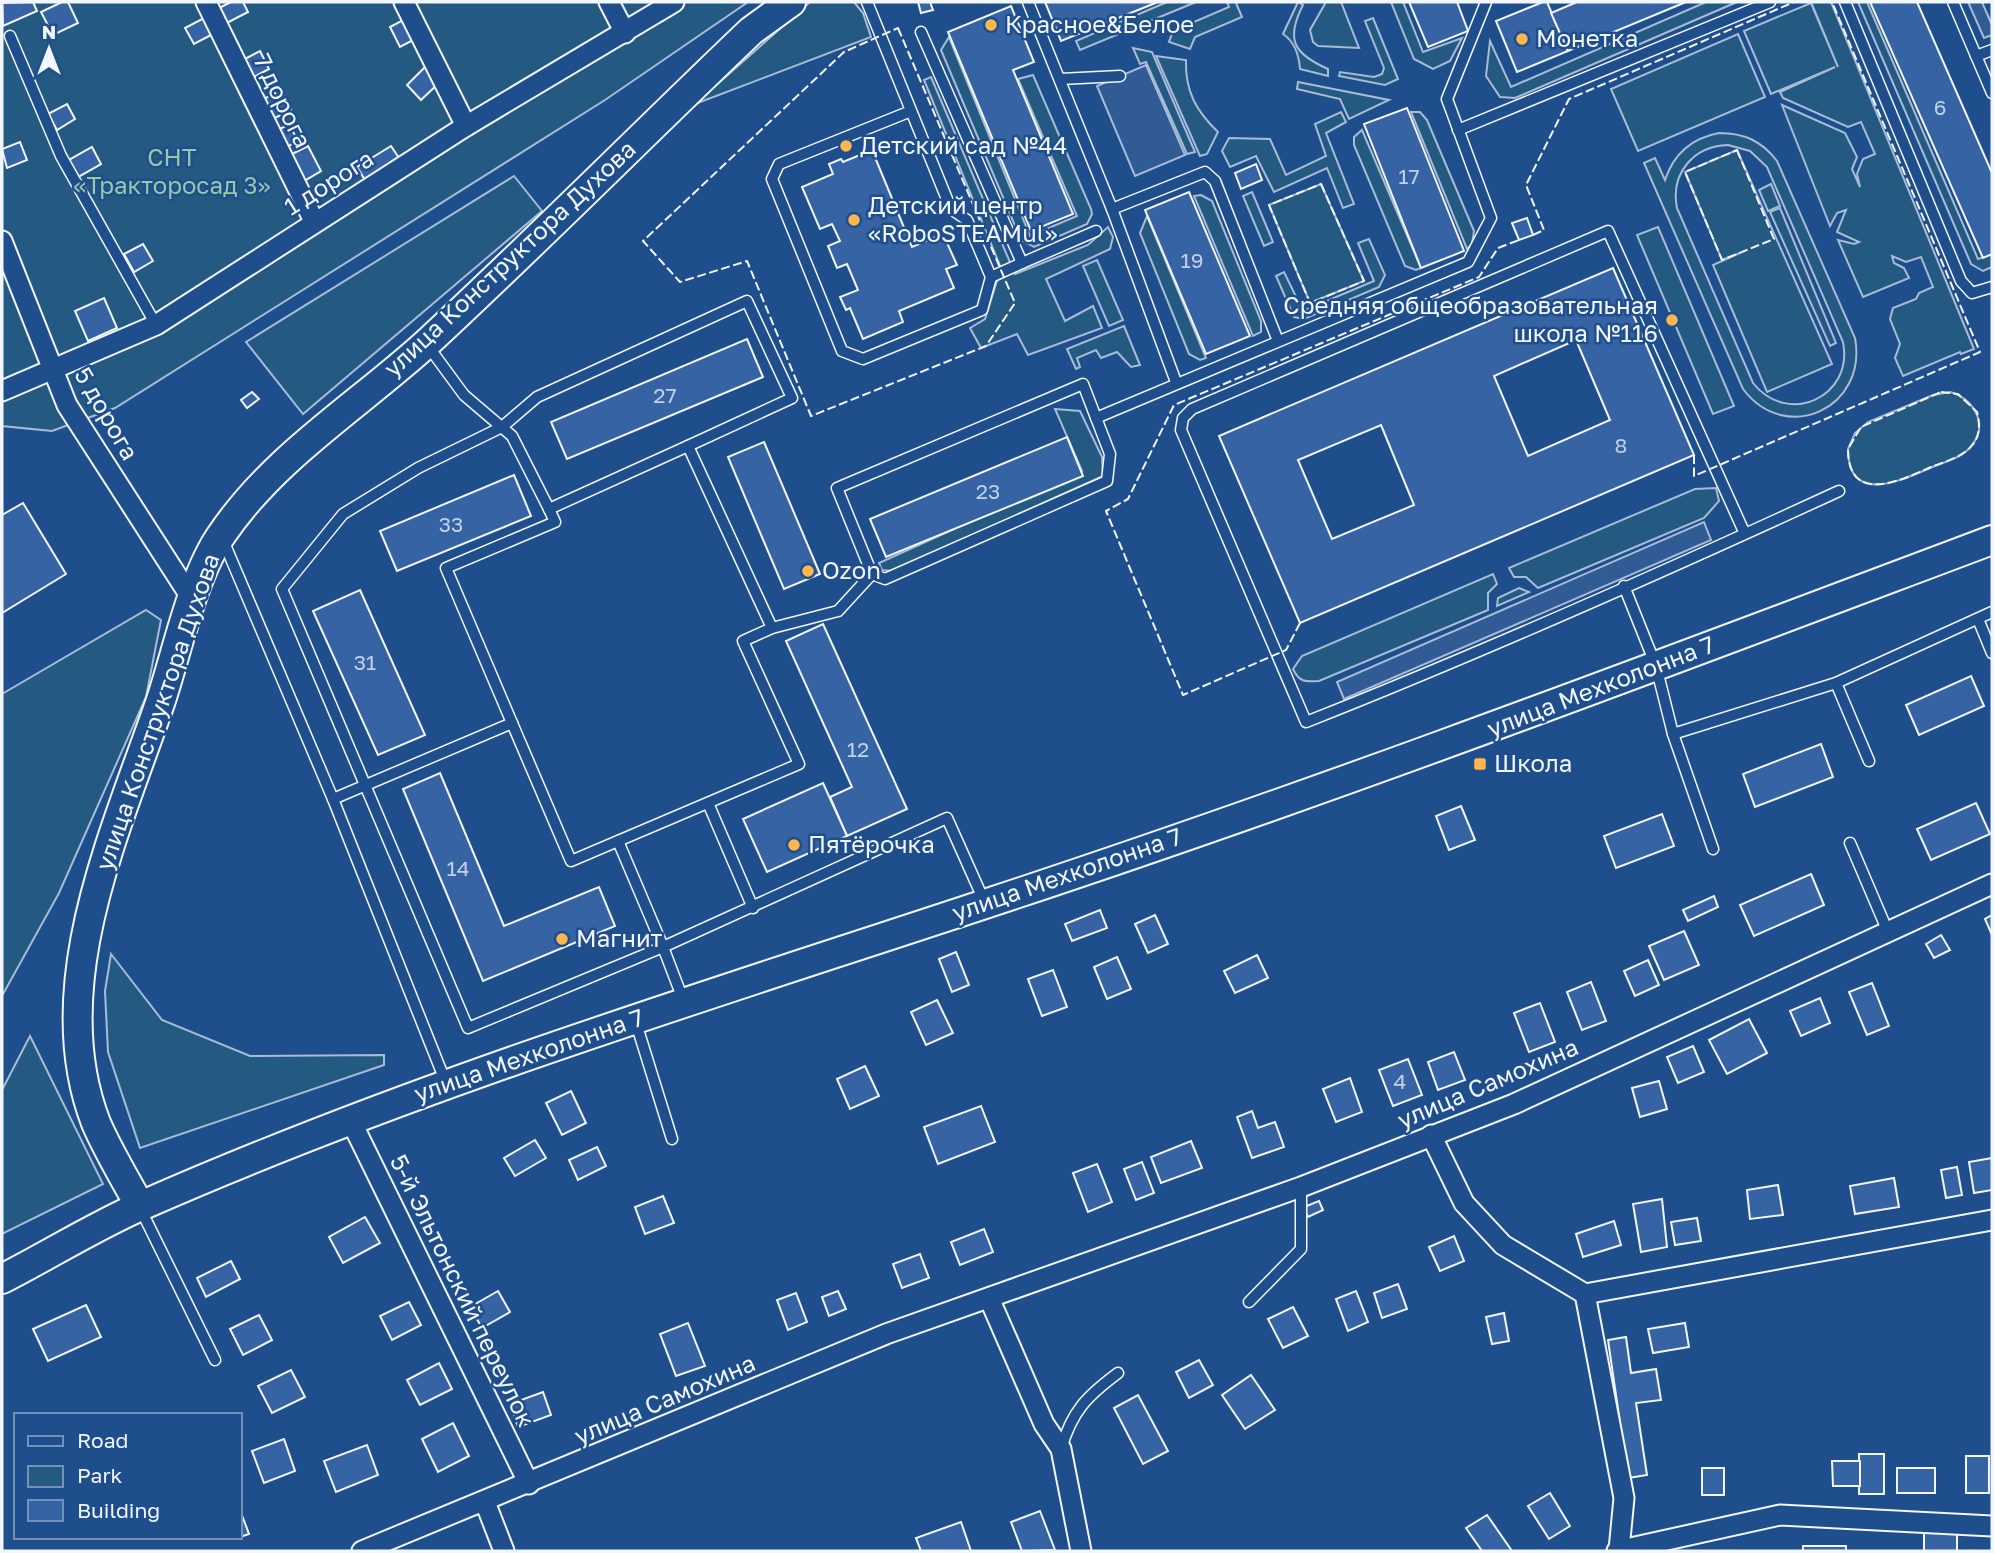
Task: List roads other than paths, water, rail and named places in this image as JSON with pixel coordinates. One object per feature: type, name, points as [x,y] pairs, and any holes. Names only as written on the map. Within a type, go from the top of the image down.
[{"type":"street","name":"7 дорога","points":[[206,2],[314,221]]},
{"type":"street","points":[[404,2],[466,126]]},
{"type":"street","points":[[609,2],[625,33]]},
{"type":"street","name":"1 дорога","points":[[2,391],[156,325],[314,221],[466,126],[674,2]]},
{"type":"street","name":"улица Конструктора Духова","points":[[140,1206],[96,1122],[80,1058],[79,987],[93,897],[179,649],[192,599],[221,535],[281,465],[426,343],[751,31],[791,2]]},
{"type":"street","name":"5 дорога","points":[[2,241],[67,405],[192,599]]},
{"type":"street","name":"улица Мехколонна 7","points":[[140,1206],[350,1119],[446,1084],[684,1002],[985,904],[1506,724],[1992,540]]},
{"type":"street","name":"улица Самохина","points":[[362,1551],[886,1334],[1301,1187],[1514,1104],[1992,884]]},
{"type":"street","name":"5-й Эльтонский переулок","points":[[350,1119],[529,1484]]},
{"type":"street","points":[[1431,1135],[1464,1203],[1503,1245],[1585,1294],[1992,1220]]},
{"type":"street","points":[[2,1279],[140,1206]]},
{"type":"street","points":[[1585,1294],[1624,1498],[1618,1551],[1780,1515],[1992,1527]]},
{"type":"street","points":[[989,1298],[1044,1424],[1061,1449],[1081,1551]]},
{"type":"street","points":[[485,1502],[504,1551]]},
{"type":"lane","points":[[867,2],[951,209],[967,220],[990,277],[982,310],[863,359],[842,351],[772,179],[779,164],[911,111]]},
{"type":"lane","points":[[1028,2],[1112,209],[1176,382]]},
{"type":"lane","points":[[1096,418],[1176,382],[1468,262],[1491,218],[1447,99],[1486,2]]},
{"type":"lane","points":[[1458,130],[1770,2]]},
{"type":"lane","points":[[1845,2],[1961,281],[1972,293],[1992,287]]},
{"type":"lane","points":[[1953,2],[1992,93]]},
{"type":"lane","points":[[921,32],[1022,263]]},
{"type":"lane","points":[[10,36],[61,156],[156,325]]},
{"type":"lane","points":[[1976,56],[1992,50]]},
{"type":"lane","points":[[1060,79],[1120,76]]},
{"type":"lane","points":[[1112,209],[1205,172],[1215,181],[1278,341]]},
{"type":"lane","points":[[990,277],[1096,231]]},
{"type":"lane","points":[[1745,534],[1608,231],[1192,409],[1183,418],[1181,430],[1306,722],[1745,534],[1839,491]]},
{"type":"lane","points":[[549,509],[792,398],[747,301],[537,397],[502,427],[418,468],[343,514],[282,589],[468,1028],[753,908],[947,818],[985,904]]},
{"type":"lane","points":[[426,343],[464,395],[512,436],[555,522],[446,568],[571,861],[799,764],[743,642],[772,628],[838,611],[872,574]]},
{"type":"lane","points":[[1083,384],[1096,418],[1110,454],[1107,481],[885,579],[872,574],[837,488],[1083,384]]},
{"type":"lane","points":[[688,446],[772,628]]},
{"type":"lane","points":[[221,535],[332,799],[446,1084]]},
{"type":"lane","points":[[1624,586],[1656,666],[1673,734],[1713,849]]},
{"type":"lane","points":[[1673,734],[1836,683],[1992,612]]},
{"type":"lane","points":[[1978,619],[1992,653]]},
{"type":"lane","points":[[1836,683],[1869,761]]},
{"type":"lane","points":[[332,799],[512,723]]},
{"type":"lane","points":[[708,803],[753,908]]},
{"type":"lane","points":[[618,841],[684,1002]]},
{"type":"lane","points":[[1850,843],[1888,932]]},
{"type":"lane","points":[[635,1019],[672,1139]]},
{"type":"lane","points":[[1249,1301],[1301,1249],[1301,1187]]},
{"type":"lane","points":[[140,1206],[215,1360]]},
{"type":"lane","points":[[1061,1449],[1067,1427],[1087,1396],[1118,1373]]},
{"type":"place","name":"Красное&Белое","points":[[991,25]]},
{"type":"place","name":"Монетка","points":[[1522,39]]},
{"type":"place","name":"Детский сад №44","points":[[846,146]]},
{"type":"place","name":"Детский центр «RoboSTEAMul»","points":[[854,220]]},
{"type":"place","name":"Средняя общеобразовательная школа №116","points":[[1672,320]]},
{"type":"place","name":"Ozon","points":[[808,571]]},
{"type":"place","name":"Школа","points":[[1480,764]]},
{"type":"place","name":"Пятёрочка","points":[[794,845]]},
{"type":"place","name":"Магнит","points":[[562,939]]},
{"type":"park label","name":"СНТ «Тракторосад 3»","points":[[172,172]]}]
